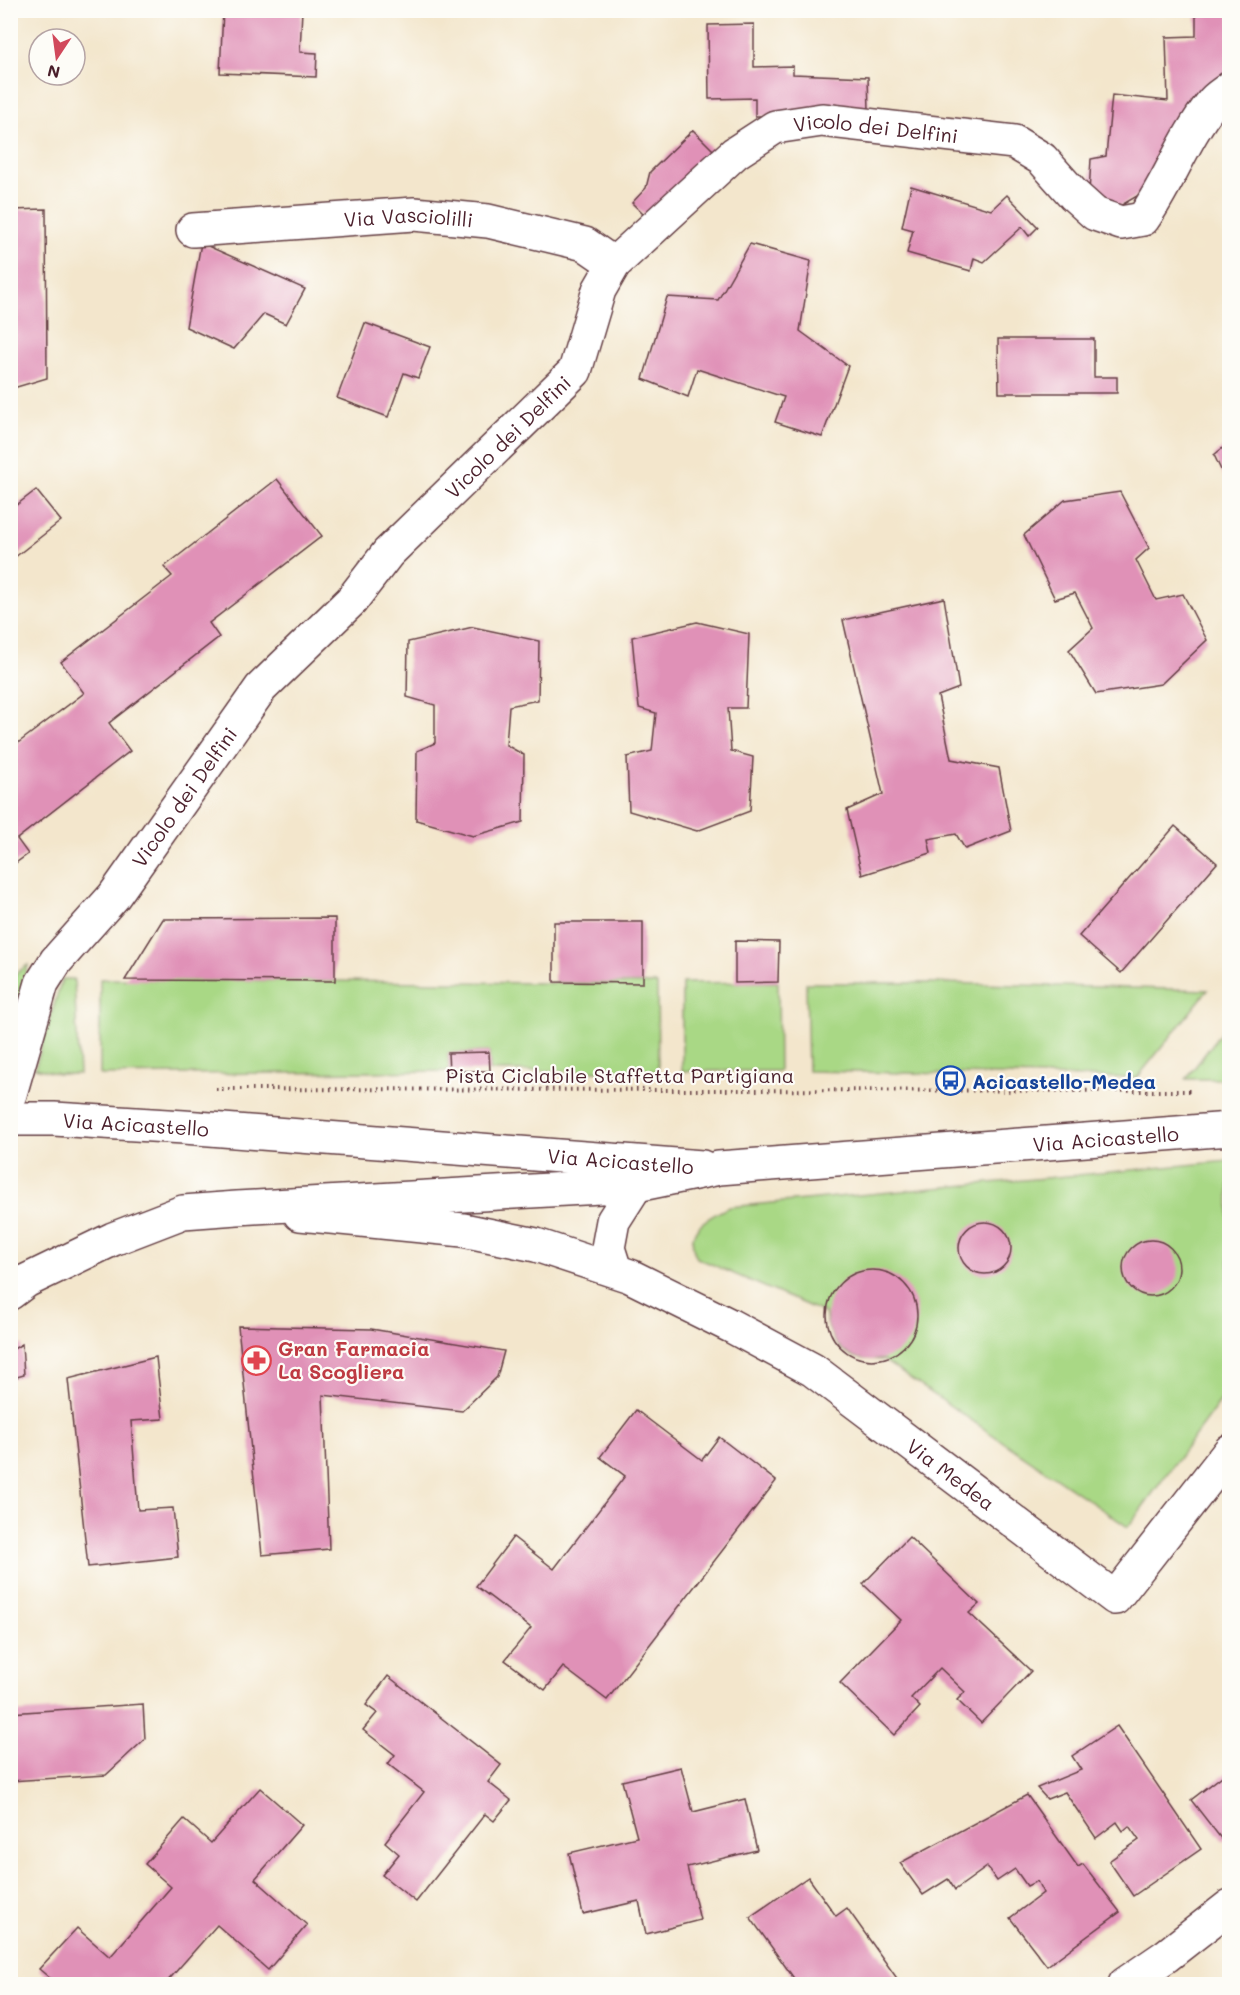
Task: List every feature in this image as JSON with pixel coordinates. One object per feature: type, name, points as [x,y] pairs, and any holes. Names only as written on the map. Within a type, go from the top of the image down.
[{"type":"street","name":"Vicolo dei Delfini","points":[[10,1094],[42,983],[56,961],[114,896],[261,688],[351,602],[388,553],[575,370],[599,290],[614,264],[735,153],[775,127],[822,120],[1014,141],[1042,159],[1074,195],[1095,214],[1121,223],[1143,219],[1158,198],[1182,150],[1213,101],[1230,88]]},
{"type":"street","name":"Via Vasciolilli","points":[[193,230],[414,214],[488,221],[585,244],[614,264]]},
{"type":"street","points":[[10,1102],[54,1119]]},
{"type":"street","name":"Via Acicastello","points":[[10,1119],[54,1119],[719,1168],[1230,1129]]},
{"type":"street","points":[[10,1293],[26,1281],[113,1239],[183,1212],[636,1185],[719,1168]]},
{"type":"street","points":[[615,1270],[608,1248],[613,1221],[636,1185]]},
{"type":"street","points":[[237,1208],[463,1230],[536,1245],[615,1270]]},
{"type":"street","name":"Via Medea","points":[[615,1270],[721,1321],[813,1370],[1115,1598],[1230,1451]]},
{"type":"street","points":[[1125,1984],[1166,1956],[1230,1906]]},
{"type":"path","name":"Pista Ciclabile Staffetta Partigiana","points":[[209,1089],[1194,1091]]},
{"type":"green space","points":[[28,966],[11,1025],[11,977]]},
{"type":"green space","points":[[62,979],[74,979],[79,1074],[58,1074],[35,1068]]},
{"type":"green space","points":[[100,979],[657,984],[658,1071],[490,1071],[489,1052],[448,1053],[449,1071],[100,1075]]},
{"type":"green space","points":[[778,982],[779,1071],[682,1071],[682,983]]},
{"type":"green space","points":[[806,983],[943,983],[1208,990],[1137,1078],[808,1071]]},
{"type":"green space","points":[[1229,1022],[1229,1079],[1186,1079]]},
{"type":"green space","points":[[1229,1161],[1229,1389],[1128,1527],[883,1360],[858,1358],[844,1352],[831,1334],[825,1313],[697,1258],[693,1248],[695,1232],[699,1226],[729,1207]]},
{"type":"building","points":[[223,10],[302,10],[300,52],[317,53],[316,77],[220,73]]},
{"type":"building","points":[[1196,10],[1230,10],[1230,74],[1144,192],[1120,206],[1105,203],[1089,193],[1091,159],[1106,156],[1112,95],[1168,101],[1166,37],[1196,36]]},
{"type":"building","points":[[754,24],[754,67],[793,66],[793,74],[868,77],[869,110],[794,116],[755,116],[755,98],[709,99],[708,25]]},
{"type":"building","points":[[10,41],[15,41],[12,69],[10,69]]},
{"type":"building","points":[[693,130],[717,154],[648,219],[632,203],[646,188],[650,172]]},
{"type":"building","points":[[911,186],[991,210],[1007,195],[1038,227],[1029,236],[1022,227],[984,262],[974,258],[971,271],[907,253],[913,230],[902,227]]},
{"type":"building","points":[[46,209],[47,378],[10,389],[10,210]]},
{"type":"building","points":[[201,243],[305,289],[286,324],[264,314],[234,349],[186,327]]},
{"type":"building","points":[[750,244],[811,261],[800,331],[848,366],[822,437],[775,422],[784,397],[697,369],[688,397],[643,379],[667,297],[718,300]]},
{"type":"building","points":[[365,323],[430,347],[418,378],[404,373],[388,417],[337,398]]},
{"type":"building","points":[[998,339],[1094,339],[1094,377],[1117,377],[1117,393],[999,393]]},
{"type":"building","points":[[1230,442],[1230,489],[1214,455]]},
{"type":"building","points":[[277,479],[322,536],[209,623],[219,637],[109,723],[130,751],[17,839],[28,854],[10,867],[10,749],[84,693],[61,662],[172,576],[164,567]]},
{"type":"building","points":[[36,490],[61,521],[10,561],[10,510]]},
{"type":"building","points":[[1120,492],[1149,548],[1136,560],[1156,600],[1183,594],[1207,640],[1161,684],[1096,694],[1069,650],[1093,628],[1075,593],[1055,599],[1024,535],[1065,500]]},
{"type":"building","points":[[944,598],[959,688],[938,696],[951,759],[999,768],[1011,831],[965,849],[956,834],[928,839],[931,853],[862,875],[847,810],[883,794],[843,620]]},
{"type":"building","points":[[697,622],[749,634],[746,708],[728,708],[731,751],[753,757],[750,811],[697,831],[629,811],[627,757],[652,751],[656,713],[639,708],[632,637]]},
{"type":"building","points":[[473,627],[539,641],[538,700],[509,706],[506,745],[524,755],[523,822],[473,836],[416,820],[417,751],[435,743],[435,705],[407,697],[408,642]]},
{"type":"building","points":[[1175,826],[1217,863],[1121,973],[1079,936]]},
{"type":"building","points":[[335,918],[335,981],[125,980],[163,919]]},
{"type":"building","points":[[554,922],[643,922],[643,983],[554,982]]},
{"type":"building","points":[[735,941],[779,942],[778,982],[735,983]]},
{"type":"building","points":[[489,1052],[490,1071],[449,1071],[448,1053]]},
{"type":"building","points":[[985,1222],[995,1224],[1003,1230],[1009,1238],[1011,1248],[1009,1258],[1003,1266],[995,1272],[985,1274],[975,1272],[967,1266],[961,1258],[959,1248],[961,1238],[967,1230],[975,1224]]},
{"type":"building","points":[[1146,1240],[1156,1240],[1171,1248],[1177,1257],[1179,1268],[1177,1279],[1171,1288],[1156,1296],[1146,1296],[1135,1291],[1128,1284],[1123,1273],[1123,1263],[1128,1252],[1135,1245]]},
{"type":"building","points":[[872,1270],[889,1273],[904,1283],[914,1298],[917,1315],[914,1332],[904,1347],[889,1357],[872,1360],[855,1357],[840,1347],[830,1332],[827,1315],[830,1298],[840,1283],[855,1273]]},
{"type":"building","points":[[238,1326],[371,1329],[504,1351],[497,1377],[462,1411],[323,1395],[329,1549],[262,1555]]},
{"type":"building","points":[[22,1344],[24,1375],[10,1379],[10,1351]]},
{"type":"building","points":[[156,1357],[163,1419],[131,1421],[138,1510],[173,1508],[178,1557],[88,1567],[68,1379]]},
{"type":"building","points":[[636,1410],[702,1460],[719,1437],[776,1481],[607,1700],[563,1667],[545,1690],[505,1660],[531,1628],[476,1586],[513,1537],[554,1569],[625,1476],[600,1457]]},
{"type":"building","points":[[909,1537],[979,1604],[969,1613],[1031,1671],[981,1723],[957,1700],[965,1692],[940,1668],[911,1698],[920,1707],[894,1735],[840,1683],[901,1620],[863,1584]]},
{"type":"building","points":[[388,1676],[501,1765],[488,1782],[511,1800],[494,1821],[485,1814],[416,1902],[382,1875],[399,1854],[385,1842],[424,1792],[388,1764],[395,1755],[363,1730],[377,1713],[366,1705]]},
{"type":"building","points":[[143,1704],[145,1739],[106,1775],[10,1781],[10,1713]]},
{"type":"building","points":[[1117,1726],[1201,1849],[1133,1896],[1109,1861],[1139,1840],[1129,1826],[1123,1831],[1117,1822],[1096,1838],[1065,1792],[1047,1799],[1037,1788],[1081,1770],[1072,1756]]},
{"type":"building","points":[[681,1767],[693,1812],[745,1799],[757,1850],[687,1867],[700,1920],[646,1934],[639,1901],[583,1914],[569,1853],[637,1837],[622,1781]]},
{"type":"building","points":[[1230,1770],[1230,1836],[1223,1841],[1191,1800]]},
{"type":"building","points":[[260,1788],[302,1825],[255,1879],[307,1925],[268,1970],[217,1925],[165,1984],[57,1984],[39,1969],[77,1928],[110,1957],[171,1887],[145,1864],[184,1819],[211,1843]]},
{"type":"building","points":[[1027,1795],[1078,1867],[1083,1864],[1120,1912],[1047,1966],[1010,1918],[1043,1893],[1037,1881],[1027,1886],[1015,1869],[997,1881],[987,1867],[955,1890],[948,1879],[923,1895],[900,1863]]},
{"type":"building","points":[[808,1877],[836,1916],[847,1908],[901,1984],[798,1984],[750,1917]]},
{"type":"place","name":"Acicastello-Medea","points":[[951,1081]]},
{"type":"place","name":"Gran Farmacia La Scogliera","points":[[257,1360]]}]
